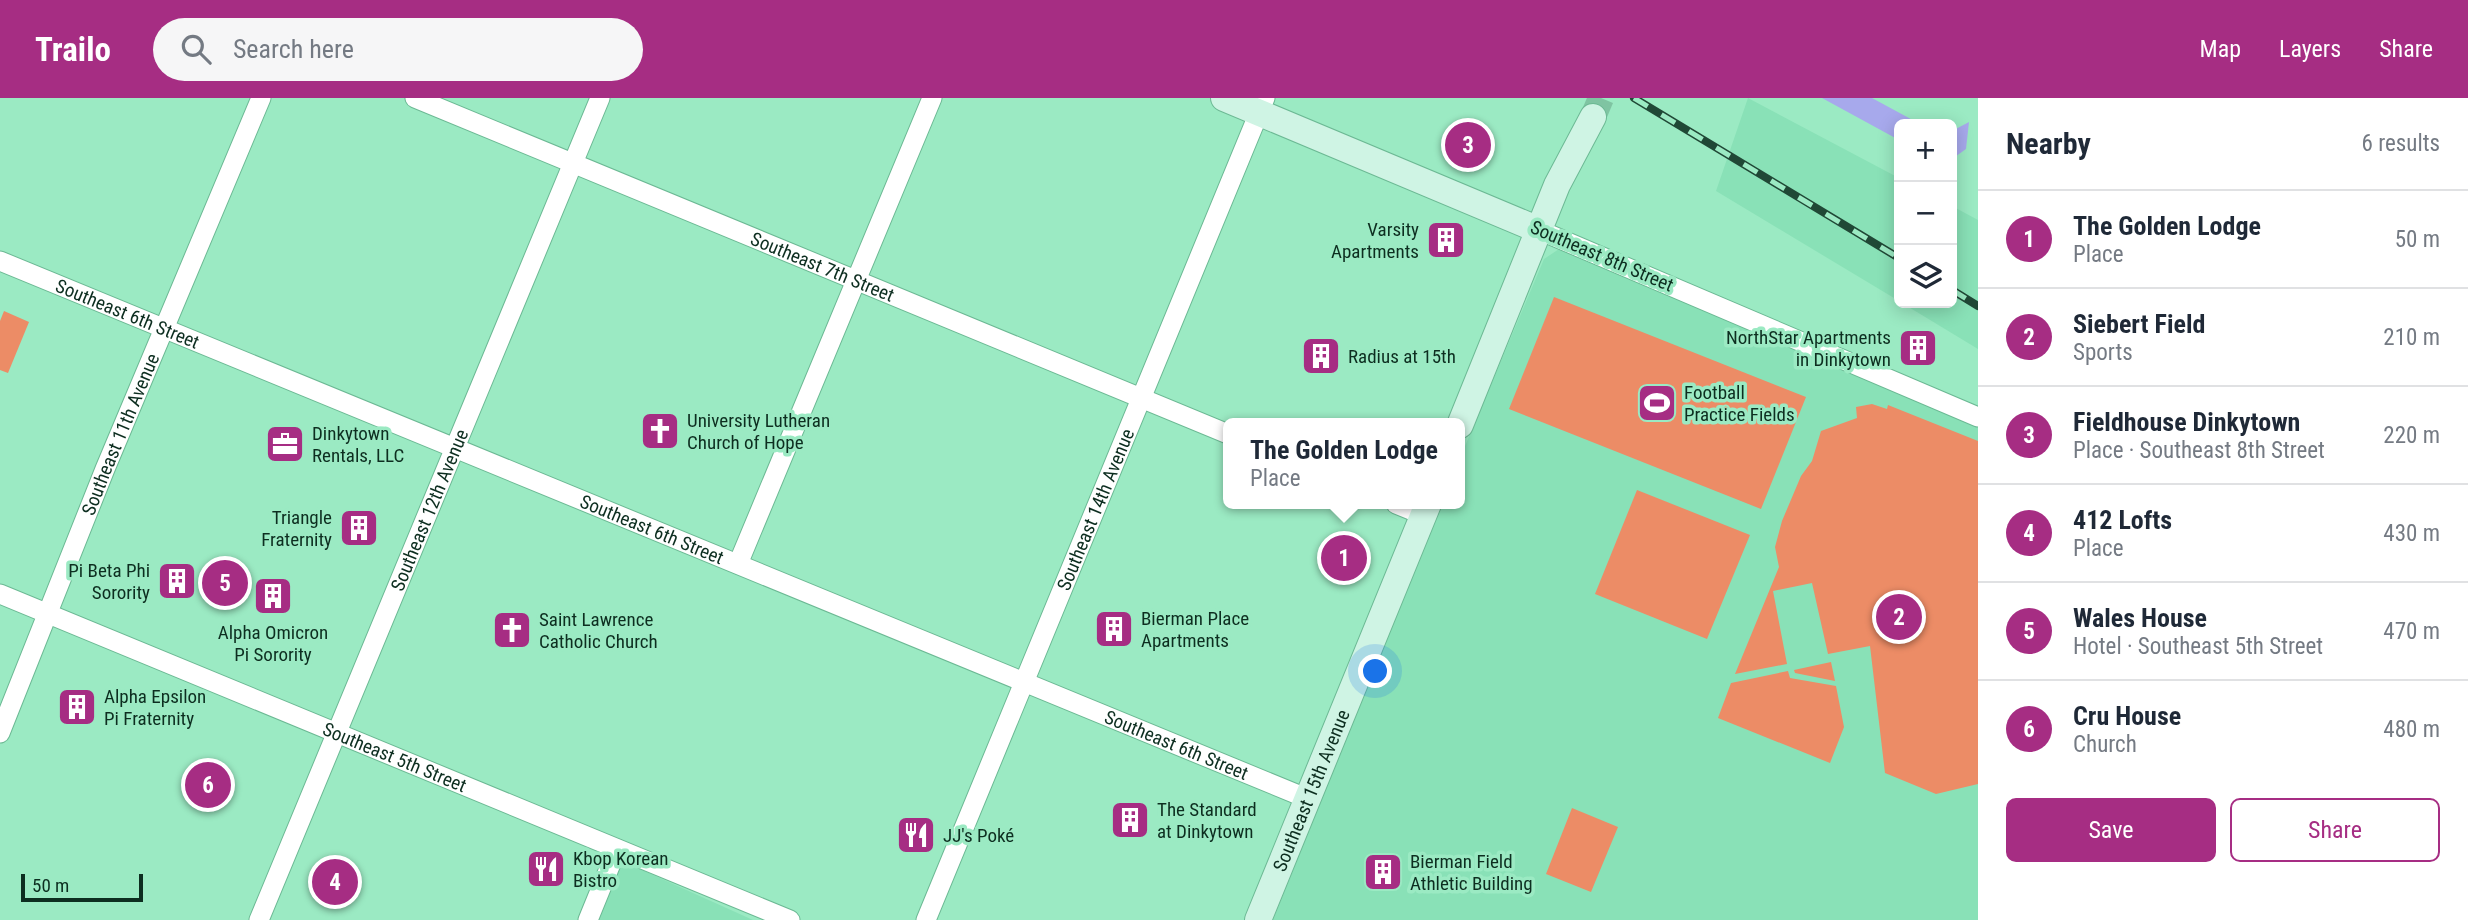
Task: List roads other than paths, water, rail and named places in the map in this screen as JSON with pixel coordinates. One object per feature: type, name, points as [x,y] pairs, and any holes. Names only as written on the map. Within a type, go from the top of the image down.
[{"type":"street","name":"Southeast 11th Avenue","points":[[0,733],[261,98]]},
{"type":"street","name":"Southeast 7th Street","points":[[415,98],[858,278],[1223,432]]},
{"type":"street","name":"Southeast 12th Avenue","points":[[258,920],[600,98]]},
{"type":"street","points":[[738,564],[932,98]]},
{"type":"street","name":"Southeast 8th Street","points":[[1224,98],[1262,106],[1539,230],[1978,417]]},
{"type":"street","name":"Southeast 14th Avenue","points":[[926,920],[1262,106]]},
{"type":"street","points":[[1463,418],[1586,113]]},
{"type":"street","name":"Southeast 6th Street","points":[[0,261],[1306,798]]},
{"type":"street","name":"Southeast 15th Avenue","points":[[1258,920],[1425,509]]},
{"type":"street","name":"Southeast 5th Street","points":[[0,594],[790,920]]},
{"type":"street","points":[[587,920],[617,849]]},
{"type":"water","points":[[1822,98],[1872,98],[1911,119],[1894,119],[1894,137]]},
{"type":"water","points":[[1969,122],[1966,149],[1957,155],[1957,128]]},
{"type":"tunnel","points":[[1593,117],[1601,98]]},
{"type":"railway","points":[[1634,98],[1894,255]]},
{"type":"railway","points":[[1957,293],[1978,306]]},
{"type":"place","name":"Fieldhouse Dinkytown","points":[[1468,145]]},
{"type":"place","name":"Varsity Apartments","points":[[1446,240]]},
{"type":"place","name":"NorthStar Apartments in Dinkytown","points":[[1918,348]]},
{"type":"place","name":"Radius at 15th","points":[[1321,356]]},
{"type":"place","name":"Football Practice Fields","points":[[1657,403]]},
{"type":"place","name":"University Lutheran Church of Hope","points":[[660,431]]},
{"type":"place","name":"Dinkytown Rentals, LLC","points":[[285,444]]},
{"type":"place","name":"Triangle Fraternity","points":[[359,528]]},
{"type":"place","name":"The Golden Lodge","points":[[1344,558]]},
{"type":"place","name":"Pi Beta Phi Sorority","points":[[177,581]]},
{"type":"place","name":"Wales House","points":[[225,583]]},
{"type":"place","name":"Alpha Omicron Pi Sorority","points":[[273,596]]},
{"type":"place","name":"Siebert Field","points":[[1899,617]]},
{"type":"place","name":"Bierman Place Apartments","points":[[1114,629]]},
{"type":"place","name":"Saint Lawrence Catholic Church","points":[[512,630]]},
{"type":"place","name":"Alpha Epsilon Pi Fraternity","points":[[77,707]]},
{"type":"place","name":"Cru House","points":[[208,785]]},
{"type":"place","name":"The Standard at Dinkytown","points":[[1130,820]]},
{"type":"place","name":"JJ's Poké","points":[[916,835]]},
{"type":"place","name":"Kbop Korean Bistro","points":[[546,869]]},
{"type":"place","name":"Bierman Field Athletic Building","points":[[1383,872]]},
{"type":"place","name":"412 Lofts","points":[[335,882]]}]
